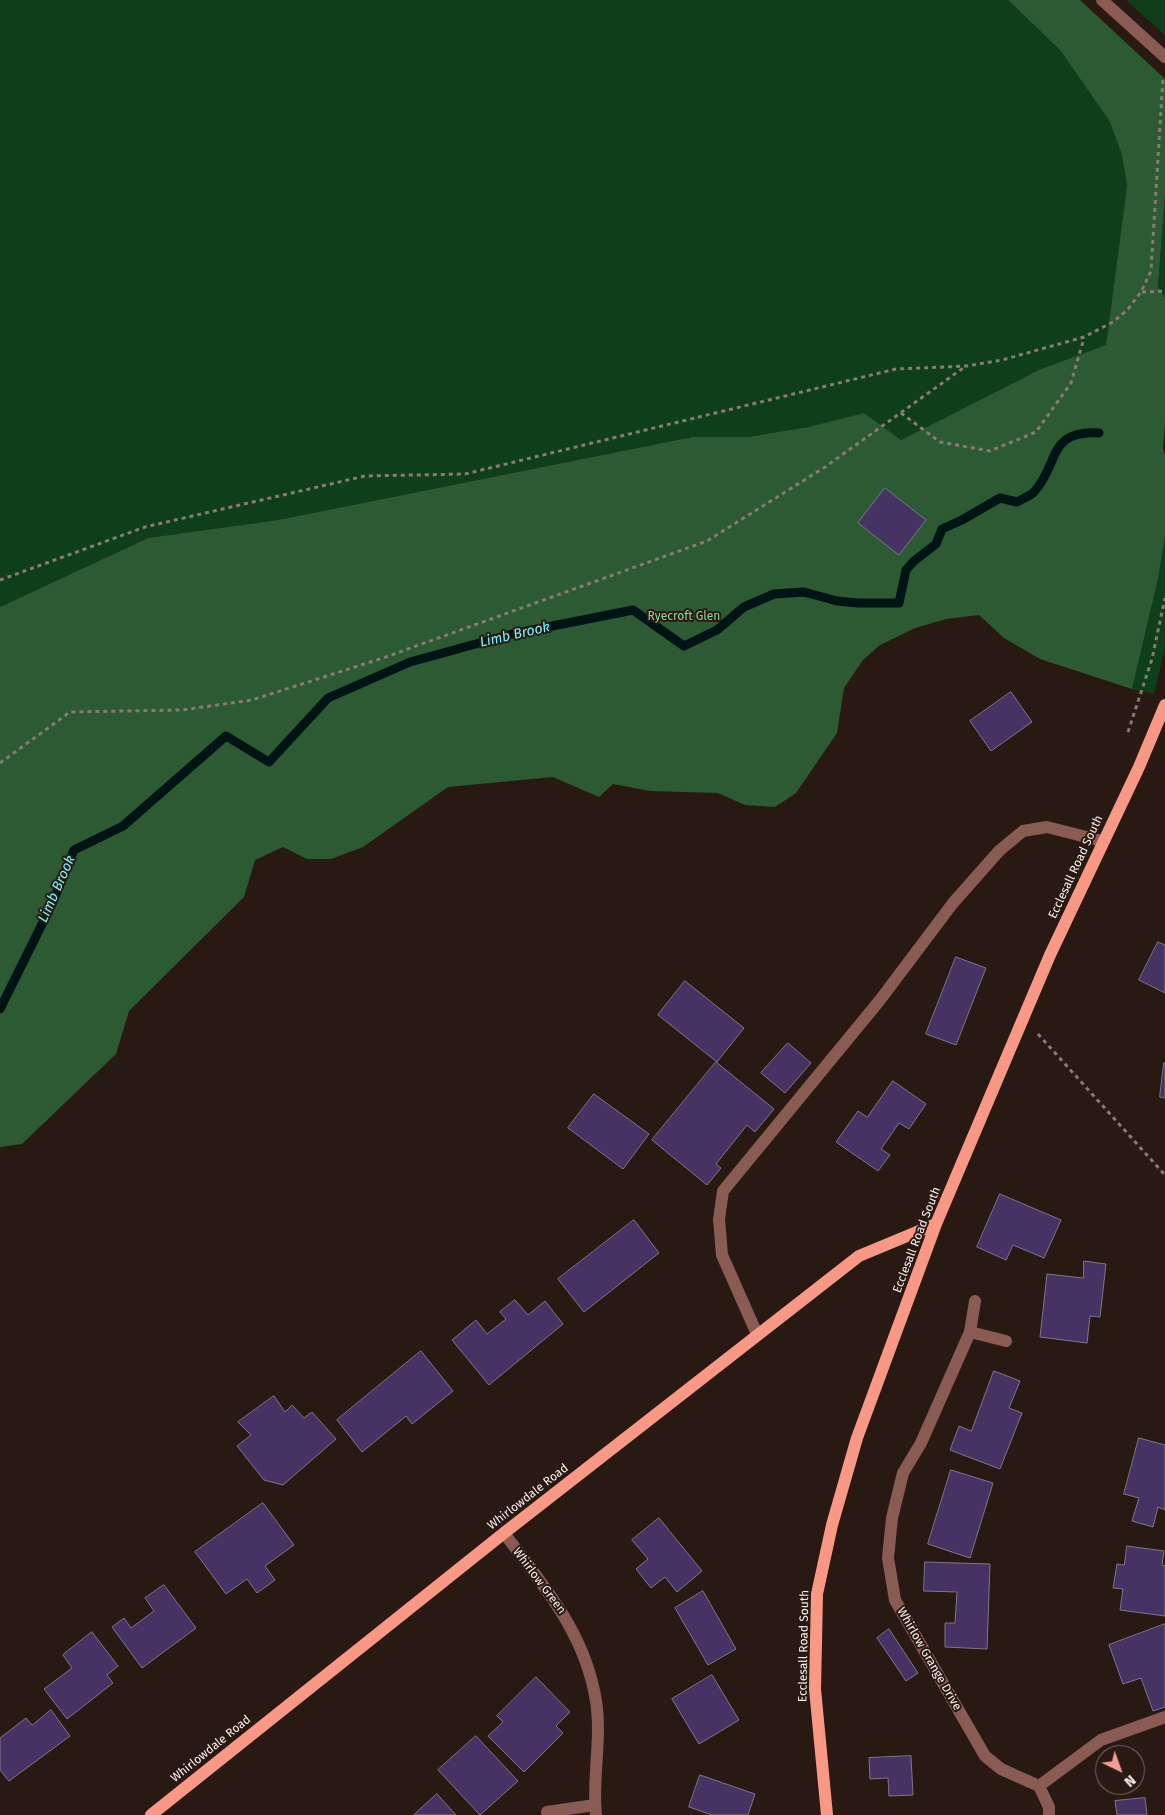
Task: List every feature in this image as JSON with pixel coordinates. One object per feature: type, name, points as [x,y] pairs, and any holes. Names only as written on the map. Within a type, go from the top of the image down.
[{"type":"main road","name":"Ecclesall Road South","points":[[827,1815],[814,1689],[817,1594],[832,1525],[857,1438],[936,1224],[1025,1019],[1050,954],[1102,841],[1139,768],[1165,705]]},
{"type":"main road","name":"Whirlowdale Road","points":[[151,1815],[757,1334],[859,1256],[936,1224]]},
{"type":"street","points":[[1102,0],[1165,57]]},
{"type":"street","points":[[757,1334],[722,1255],[719,1220],[724,1191],[880,1000],[954,903],[999,852],[1023,831],[1047,827],[1102,841]]},
{"type":"street","name":"Whirlow Grange Drive","points":[[975,1301],[970,1332],[921,1443],[903,1472],[892,1518],[888,1558],[895,1600],[985,1756],[1001,1769],[1039,1786]]},
{"type":"street","points":[[970,1332],[1006,1341]]},
{"type":"street","name":"Whirlow Green","points":[[504,1534],[566,1616],[584,1654],[596,1701],[598,1742],[594,1791],[596,1810],[548,1812]]},
{"type":"street","points":[[1049,1815],[1049,1807],[1039,1786],[1101,1740],[1165,1717]]},
{"type":"path","points":[[0,580],[145,528],[365,476],[465,474],[896,368],[967,366],[1002,360],[1084,337],[1114,322],[1142,292],[1151,271],[1165,57]]},
{"type":"path","points":[[1142,292],[1165,291]]},
{"type":"path","points":[[901,413],[940,442],[990,451],[1036,432],[1071,384],[1084,337]]},
{"type":"path","points":[[0,763],[70,712],[182,710],[252,700],[383,658],[707,542],[825,468],[967,366]]},
{"type":"path","points":[[1025,1019],[1165,1175]]},
{"type":"green space","points":[[0,0],[1008,0],[1060,50],[1084,81],[1109,120],[1122,155],[1127,186],[1106,345],[1041,369],[901,440],[864,413],[808,427],[748,437],[691,437],[278,520],[148,538],[0,607]]},
{"type":"green space","name":"Ryecroft Glen","points":[[1008,0],[1080,0],[1165,79],[1165,195],[1158,287],[1165,298],[1165,423],[1163,448],[1165,456],[1165,536],[1158,579],[1132,689],[1040,659],[1004,638],[979,615],[946,619],[915,628],[880,645],[863,660],[844,688],[837,733],[796,793],[775,807],[745,805],[718,793],[650,791],[613,784],[599,797],[553,777],[448,787],[363,847],[331,859],[307,859],[283,847],[255,860],[244,897],[129,1011],[116,1054],[22,1144],[0,1147],[0,607],[148,538],[278,520],[692,437],[748,437],[808,427],[864,413],[901,440],[1041,369],[1106,345],[1127,186],[1122,155],[1109,120],[1060,50]]},
{"type":"green space","points":[[1126,0],[1165,0],[1165,35]]},
{"type":"green space","points":[[1165,195],[1165,298],[1158,288]]},
{"type":"green space","points":[[1165,536],[1165,648],[1154,694],[1132,689],[1158,579]]},
{"type":"building","points":[[885,488],[926,520],[899,555],[858,523]]},
{"type":"building","points":[[1011,692],[1032,722],[991,751],[970,721]]},
{"type":"building","points":[[1158,942],[1165,945],[1165,993],[1139,980]]},
{"type":"building","points":[[956,957],[986,968],[956,1045],[926,1034]]},
{"type":"building","points":[[685,981],[744,1028],[717,1062],[658,1015]]},
{"type":"building","points":[[788,1043],[811,1063],[785,1093],[761,1073]]},
{"type":"building","points":[[716,1062],[774,1109],[755,1132],[747,1125],[716,1164],[721,1168],[707,1185],[652,1140]]},
{"type":"building","points":[[1165,1063],[1165,1098],[1160,1097]]},
{"type":"building","points":[[893,1081],[926,1104],[909,1129],[899,1123],[881,1149],[890,1155],[878,1171],[836,1142],[858,1111],[867,1117]]},
{"type":"building","points":[[594,1094],[649,1134],[623,1169],[568,1128]]},
{"type":"building","points":[[1000,1194],[1061,1220],[1044,1258],[1013,1245],[1006,1260],[977,1247]]},
{"type":"building","points":[[634,1220],[659,1253],[584,1312],[558,1279]]},
{"type":"building","points":[[1084,1261],[1106,1264],[1100,1317],[1090,1316],[1087,1343],[1040,1337],[1047,1274],[1083,1278]]},
{"type":"building","points":[[515,1300],[528,1315],[545,1301],[563,1324],[489,1385],[452,1340],[476,1320],[487,1334],[506,1319],[500,1312]]},
{"type":"building","points":[[421,1351],[453,1391],[412,1424],[406,1416],[362,1452],[337,1420]]},
{"type":"building","points":[[994,1371],[1020,1381],[1009,1408],[1022,1413],[1000,1469],[950,1450],[959,1426],[971,1431]]},
{"type":"building","points":[[274,1396],[285,1412],[292,1405],[304,1418],[312,1412],[336,1439],[283,1485],[264,1480],[237,1446],[251,1435],[238,1422]]},
{"type":"building","points":[[1139,1438],[1165,1445],[1165,1510],[1158,1507],[1153,1527],[1132,1521],[1139,1498],[1124,1494]]},
{"type":"building","points":[[951,1470],[993,1483],[970,1558],[928,1544]]},
{"type":"building","points":[[263,1503],[294,1545],[265,1566],[275,1580],[257,1593],[247,1579],[226,1594],[195,1552]]},
{"type":"building","points":[[659,1518],[702,1571],[677,1592],[665,1577],[651,1588],[636,1569],[648,1559],[632,1540]]},
{"type":"building","points":[[1127,1546],[1164,1551],[1162,1565],[1165,1566],[1165,1616],[1120,1610],[1123,1589],[1113,1588],[1117,1564],[1124,1565]]},
{"type":"building","points":[[925,1562],[990,1564],[987,1649],[945,1647],[945,1623],[955,1623],[957,1592],[924,1591]]},
{"type":"building","points":[[164,1585],[196,1628],[142,1668],[112,1627],[124,1618],[131,1628],[154,1611],[145,1598]]},
{"type":"building","points":[[703,1591],[736,1649],[708,1665],[675,1608]]},
{"type":"building","points":[[1165,1624],[1165,1707],[1153,1711],[1141,1678],[1123,1684],[1109,1645]]},
{"type":"building","points":[[889,1629],[918,1673],[906,1681],[877,1638]]},
{"type":"building","points":[[92,1632],[118,1666],[107,1675],[113,1683],[67,1719],[44,1689],[72,1668],[63,1655]]},
{"type":"building","points":[[712,1675],[739,1720],[699,1744],[672,1699]]},
{"type":"building","points":[[536,1677],[570,1712],[556,1726],[563,1733],[524,1772],[488,1736],[503,1722],[497,1716]]},
{"type":"building","points":[[51,1710],[70,1736],[9,1781],[0,1770],[0,1738],[26,1718],[32,1725]]},
{"type":"building","points":[[476,1736],[518,1781],[480,1815],[438,1770]]},
{"type":"building","points":[[911,1756],[913,1795],[889,1796],[888,1778],[870,1779],[869,1758]]},
{"type":"building","points":[[700,1775],[755,1794],[748,1815],[712,1815],[689,1807]]},
{"type":"building","points":[[437,1794],[456,1815],[414,1815]]},
{"type":"building","points":[[1145,1798],[1147,1815],[1117,1815],[1115,1801]]},
{"type":"waterway","name":"Limb Brook","points":[[0,1009],[52,904],[74,850],[123,826],[226,736],[269,762],[328,698],[410,662],[512,634],[633,610],[684,646],[717,630],[744,607],[774,594],[804,592],[837,601],[899,603],[906,570],[914,561],[936,544],[942,529],[1000,498],[1017,502],[1030,495],[1042,481],[1062,443],[1082,433],[1099,433]]}]
